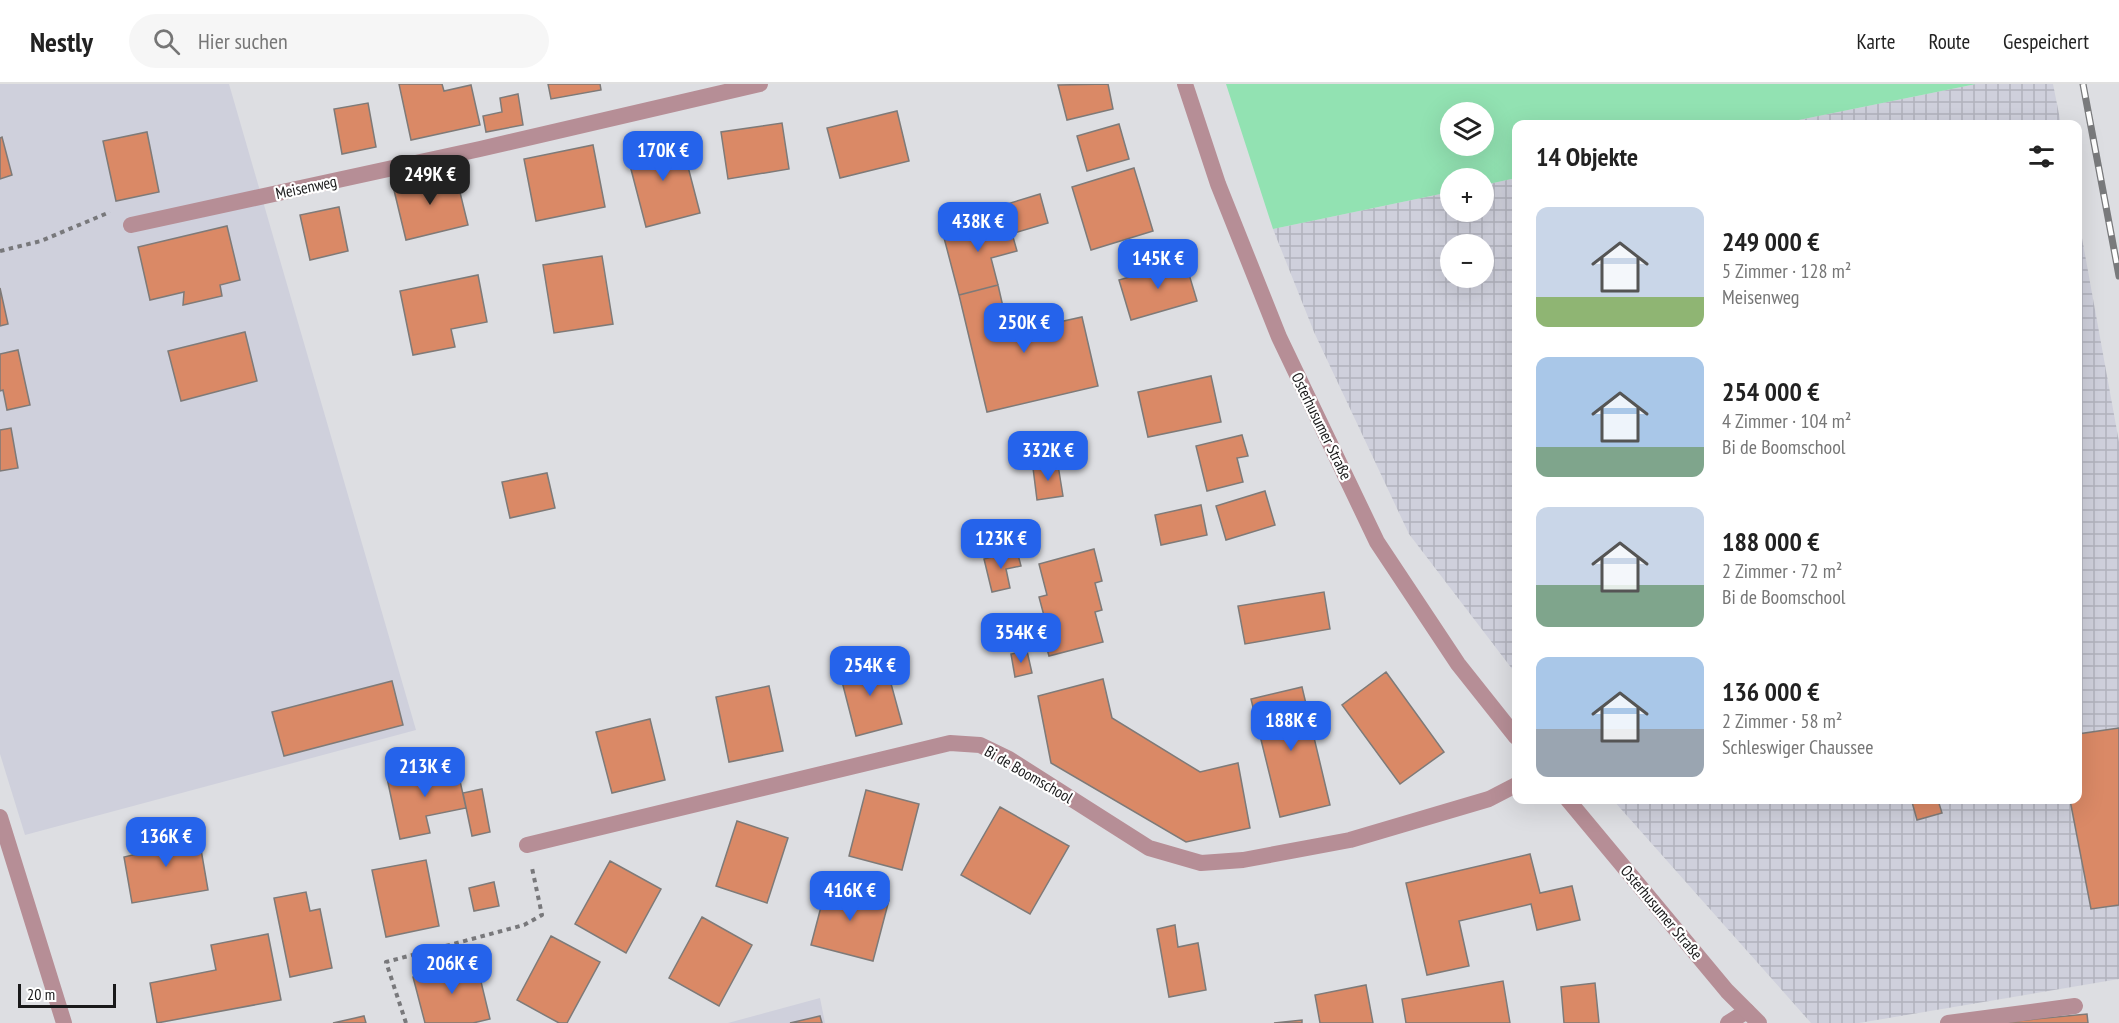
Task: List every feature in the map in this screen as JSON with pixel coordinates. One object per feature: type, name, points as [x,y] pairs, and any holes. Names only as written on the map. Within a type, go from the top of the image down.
[{"type":"street","name":"Meisenweg","points":[[131,225],[480,149],[760,84]]},
{"type":"street","name":"Osterhusumer Straße","points":[[1185,84],[1218,184],[1279,337],[1377,542],[1458,663],[1512,732]]},
{"type":"street","name":"Bi de Boomschool","points":[[527,845],[950,743],[980,745],[1009,759],[1149,849],[1201,862],[1243,860],[1350,840],[1489,799],[1512,787]]},
{"type":"street","name":"Osterhusumer Straße","points":[[1571,804],[1753,1017]]},
{"type":"street","points":[[0,817],[64,1023]]},
{"type":"street","points":[[1948,1023],[2076,1006]]},
{"type":"street","points":[[1728,1023],[1753,1017]]},
{"type":"path","points":[[0,251],[41,241],[108,211],[131,225]]},
{"type":"path","points":[[405,1023],[386,962],[524,925],[542,915],[527,845]]},
{"type":"shaded area","points":[[0,84],[229,84],[416,730],[25,835],[0,754]]},
{"type":"shaded area","points":[[1976,84],[2053,84],[2060,120],[1799,120]]},
{"type":"shaded area","points":[[1512,179],[1512,669],[1409,534],[1314,332],[1273,229],[1440,194],[1440,222],[1494,222],[1494,183]]},
{"type":"shaded area","points":[[2082,238],[2119,442],[2119,979],[1859,1023],[1811,1023],[1617,804],[2082,804]]},
{"type":"shaded area","points":[[820,998],[825,1023],[728,1023]]},
{"type":"green space","points":[[1226,84],[1976,84],[1799,120],[1512,120],[1512,179],[1494,183],[1494,168],[1440,168],[1440,194],[1273,229]]},
{"type":"building","points":[[399,84],[442,84],[444,91],[471,85],[480,125],[411,140]]},
{"type":"building","points":[[548,84],[600,84],[601,90],[551,99]]},
{"type":"building","points":[[1108,84],[1113,109],[1067,120],[1058,85]]},
{"type":"building","points":[[518,94],[523,125],[486,132],[483,116],[502,112],[500,98]]},
{"type":"building","points":[[368,103],[376,147],[342,154],[334,109]]},
{"type":"building","points":[[897,111],[909,161],[840,178],[827,128]]},
{"type":"building","points":[[782,123],[789,169],[728,179],[721,132]]},
{"type":"building","points":[[1119,124],[1129,159],[1087,171],[1077,136]]},
{"type":"building","points":[[147,132],[159,192],[116,201],[103,141]]},
{"type":"building","points":[[680,136],[700,213],[646,227],[626,150]]},
{"type":"building","points":[[2,137],[12,175],[0,179],[0,138]]},
{"type":"building","points":[[593,145],[605,207],[536,221],[524,159]]},
{"type":"building","points":[[1134,168],[1153,231],[1091,250],[1072,187]]},
{"type":"building","points":[[455,172],[468,225],[406,240],[393,186]]},
{"type":"building","points":[[1040,194],[1048,223],[1014,233],[1007,204]]},
{"type":"building","points":[[339,207],[348,251],[310,260],[300,215]]},
{"type":"building","points":[[1007,216],[1017,251],[991,258],[998,285],[959,295],[943,234]]},
{"type":"building","points":[[227,226],[240,280],[220,285],[222,296],[183,305],[184,292],[150,300],[138,247]]},
{"type":"building","points":[[602,256],[613,324],[554,333],[543,265]]},
{"type":"building","points":[[1185,261],[1197,301],[1131,320],[1119,280]]},
{"type":"building","points":[[478,275],[487,322],[451,329],[455,347],[413,355],[400,291]]},
{"type":"building","points":[[998,285],[1009,333],[1082,317],[1098,386],[987,412],[959,295]]},
{"type":"building","points":[[0,288],[8,324],[0,326]]},
{"type":"building","points":[[245,332],[257,381],[181,401],[168,351]]},
{"type":"building","points":[[18,350],[30,405],[7,410],[3,390],[0,391],[0,354]]},
{"type":"building","points":[[1211,376],[1221,422],[1148,437],[1138,392]]},
{"type":"building","points":[[11,428],[18,468],[0,471],[0,430]]},
{"type":"building","points":[[1242,435],[1248,456],[1237,458],[1243,482],[1207,491],[1196,446]]},
{"type":"building","points":[[1058,465],[1063,496],[1037,500],[1033,468]]},
{"type":"building","points":[[547,473],[555,508],[510,518],[502,482]]},
{"type":"building","points":[[1265,491],[1275,525],[1226,540],[1216,506]]},
{"type":"building","points":[[1201,505],[1207,535],[1161,545],[1155,515]]},
{"type":"building","points":[[1094,549],[1102,581],[1095,583],[1102,610],[1095,612],[1103,642],[1049,656],[1041,628],[1047,627],[1039,597],[1047,595],[1039,564]]},
{"type":"building","points":[[1017,551],[1021,566],[1006,569],[1010,588],[992,592],[984,559]]},
{"type":"building","points":[[1324,592],[1330,629],[1245,644],[1238,606]]},
{"type":"building","points":[[1027,651],[1032,673],[1015,677],[1011,654]]},
{"type":"building","points":[[884,658],[902,724],[856,736],[839,670]]},
{"type":"building","points":[[1386,672],[1444,752],[1400,784],[1342,705]]},
{"type":"building","points":[[1103,679],[1112,718],[1200,772],[1238,763],[1250,828],[1186,842],[1051,763],[1038,696]]},
{"type":"building","points":[[392,681],[403,725],[284,756],[272,712]]},
{"type":"building","points":[[769,686],[783,751],[729,762],[716,697]]},
{"type":"building","points":[[1302,687],[1330,805],[1280,817],[1251,699]]},
{"type":"building","points":[[650,719],[665,780],[612,793],[596,732]]},
{"type":"building","points":[[2119,728],[2119,905],[2091,909],[2071,804],[2082,804],[2082,733]]},
{"type":"building","points":[[456,763],[466,808],[426,816],[430,833],[400,839],[387,778]]},
{"type":"building","points":[[482,789],[490,832],[472,836],[463,793]]},
{"type":"building","points":[[866,790],[919,804],[902,870],[849,856]]},
{"type":"building","points":[[1913,804],[1939,804],[1942,813],[1917,820]]},
{"type":"building","points":[[1000,807],[1069,846],[1030,914],[961,875]]},
{"type":"building","points":[[737,821],[788,838],[767,903],[716,886]]},
{"type":"building","points":[[198,832],[208,890],[132,903],[124,857],[137,854],[135,843]]},
{"type":"building","points":[[1530,854],[1540,893],[1572,886],[1580,920],[1537,930],[1531,904],[1459,921],[1469,966],[1427,975],[1406,883]]},
{"type":"building","points":[[426,860],[439,926],[386,937],[372,870]]},
{"type":"building","points":[[610,861],[661,889],[626,953],[575,924]]},
{"type":"building","points":[[494,882],[499,906],[474,911],[469,888]]},
{"type":"building","points":[[827,884],[889,900],[873,961],[811,945]]},
{"type":"building","points":[[306,892],[310,911],[320,909],[332,968],[290,977],[274,898]]},
{"type":"building","points":[[702,917],[752,945],[719,1006],[669,978]]},
{"type":"building","points":[[1175,925],[1178,947],[1198,943],[1206,990],[1169,997],[1157,929]]},
{"type":"building","points":[[268,934],[281,1000],[157,1023],[150,983],[216,970],[211,945]]},
{"type":"building","points":[[551,936],[600,962],[567,1023],[559,1023],[517,1000]]},
{"type":"building","points":[[476,961],[490,1019],[473,1023],[425,1023],[413,977]]},
{"type":"building","points":[[1503,981],[1510,1023],[1406,1023],[1402,999]]},
{"type":"building","points":[[1595,983],[1599,1023],[1564,1023],[1561,987]]},
{"type":"building","points":[[1366,985],[1373,1023],[1320,1023],[1315,995]]},
{"type":"building","points":[[2087,1014],[2088,1023],[1994,1023]]},
{"type":"building","points":[[364,1016],[366,1023],[333,1023]]},
{"type":"building","points":[[820,1016],[822,1023],[790,1023]]},
{"type":"building","points":[[1302,1020],[1302,1023],[1274,1023]]},
{"type":"railway","points":[[2083,84],[2119,276]]}]
